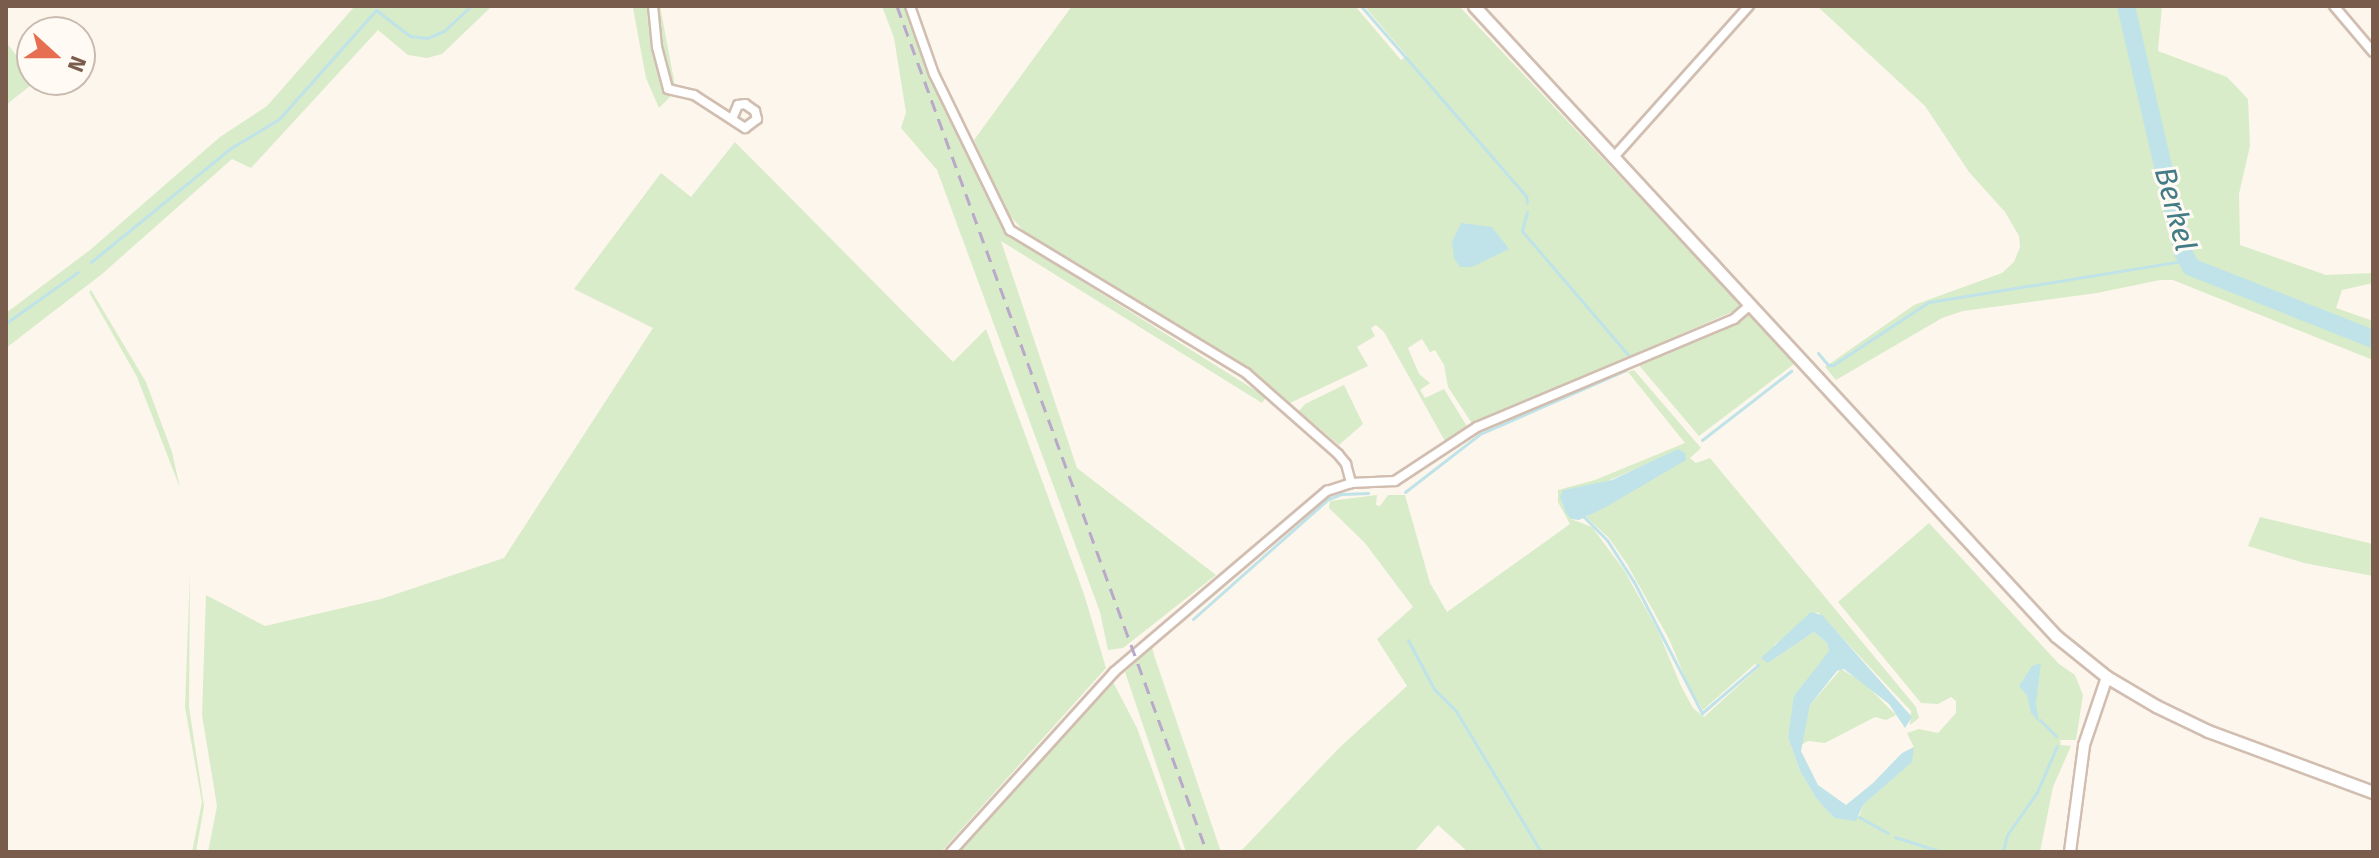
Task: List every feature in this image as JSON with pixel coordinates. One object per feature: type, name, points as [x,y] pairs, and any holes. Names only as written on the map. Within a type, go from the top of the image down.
[{"type":"main road","points":[[1474,6],[2036,617],[2107,677],[2156,706],[2208,731],[2373,792]]},
{"type":"street","points":[[653,6],[657,47],[668,89],[694,95],[732,119]]},
{"type":"street","points":[[910,6],[934,74],[1010,230],[1246,373],[1338,454],[1346,464],[1351,483]]},
{"type":"street","points":[[1613,158],[1749,6]]},
{"type":"street","points":[[2334,6],[2373,52]]},
{"type":"street","points":[[951,852],[1114,672],[1327,491],[1351,483],[1395,481],[1477,427],[1734,319],[1749,306]]},
{"type":"street","points":[[2070,852],[2084,745],[2107,677]]},
{"type":"green space","points":[[355,6],[492,6],[442,54],[427,58],[408,55],[378,30],[251,168],[232,159],[102,274],[6,348],[6,313],[90,250],[220,137],[267,106]]},
{"type":"green space","points":[[628,6],[660,6],[676,91],[659,108],[646,78],[633,8]]},
{"type":"green space","points":[[882,6],[907,6],[932,77],[1005,233],[1266,397],[1262,403],[1001,241],[1077,468],[1216,575],[1123,648],[1108,650],[1100,612],[937,170],[901,128],[906,112],[894,38]]},
{"type":"green space","points":[[1072,6],[1355,6],[1401,60],[1407,56],[1366,8],[1459,6],[1743,307],[1473,425],[1448,387],[1444,365],[1435,350],[1430,352],[1422,339],[1408,348],[1419,374],[1430,383],[1420,390],[1425,398],[1444,389],[1468,428],[1446,443],[1384,332],[1376,325],[1371,328],[1375,336],[1357,347],[1368,366],[1290,403],[1257,374],[1027,235],[1004,209],[974,140]]},
{"type":"green space","points":[[1817,6],[2123,6],[2187,264],[2229,284],[2373,340],[2373,360],[2173,280],[2160,280],[2097,293],[1963,311],[1942,318],[1836,380],[1825,367],[1914,305],[2002,273],[2014,262],[2020,247],[2019,236],[2005,212],[1969,172],[1925,106]]},
{"type":"green space","points":[[2129,6],[2162,6],[2158,51],[2227,77],[2248,99],[2250,146],[2239,194],[2240,245],[2326,275],[2373,273],[2373,283],[2342,290],[2336,308],[2373,321],[2373,335],[2192,266],[2185,250]]},
{"type":"green space","points":[[6,42],[16,55],[17,96],[6,105]]},
{"type":"green space","points":[[735,142],[953,362],[986,329],[1084,594],[1106,668],[941,852],[208,852],[217,806],[202,715],[206,595],[265,626],[381,599],[504,558],[653,328],[574,289],[661,173],[691,197]]},
{"type":"green space","points":[[91,290],[146,382],[172,452],[180,488],[137,377],[89,292]]},
{"type":"green space","points":[[1750,314],[1794,364],[1699,436],[1637,363]]},
{"type":"green space","points":[[1634,370],[1701,448],[1690,458],[1696,463],[1710,458],[1916,707],[1919,718],[1910,725],[1911,711],[1818,612],[1774,645],[1768,663],[1814,632],[1827,643],[1829,651],[1791,721],[1788,737],[1800,771],[1816,798],[1834,818],[1859,817],[1863,805],[1907,766],[1914,747],[1907,733],[1919,729],[1938,733],[1956,713],[1956,701],[1951,697],[1938,704],[1921,703],[1838,602],[1929,523],[2059,664],[2075,675],[2083,695],[2076,740],[2060,740],[2061,745],[2071,746],[2053,787],[2040,852],[1468,852],[1438,825],[1414,852],[1240,852],[1339,748],[1407,686],[1377,639],[1413,607],[1365,543],[1329,508],[1330,501],[1377,495],[1376,505],[1380,506],[1388,495],[1405,495],[1430,583],[1447,612],[1570,524],[1558,502],[1558,490],[1595,480],[1685,443],[1628,372]],"holes":[[[1663,457],[1653,477],[1586,517],[1609,538],[1627,564],[1669,639],[1689,687],[1703,710],[1755,664],[1759,667],[1704,717],[1693,708],[1681,686],[1658,631],[1624,570],[1592,527],[1571,519],[1562,504],[1563,490],[1603,483]]]},
{"type":"green space","points":[[1344,385],[1363,424],[1339,445],[1299,411],[1305,404]]},
{"type":"green space","points":[[2260,517],[2373,544],[2373,576],[2304,563],[2248,546]]},
{"type":"green space","points":[[190,572],[189,707],[204,806],[196,852],[192,852],[202,802],[185,707]]},
{"type":"green space","points":[[1152,647],[1221,852],[1186,852],[1125,672]]},
{"type":"green space","points":[[1841,669],[1864,683],[1896,715],[1886,720],[1875,717],[1825,743],[1808,741],[1801,745],[1810,705]]},
{"type":"green space","points":[[1113,682],[1137,728],[1182,852],[957,852]]},
{"type":"water","points":[[1461,223],[1492,227],[1509,249],[1472,267],[1460,267],[1454,258],[1452,242]]},
{"type":"water","points":[[1678,449],[1685,453],[1686,460],[1606,507],[1579,520],[1571,519],[1566,513],[1560,497],[1563,490],[1612,480]]},
{"type":"water","points":[[1811,612],[1822,615],[1912,717],[1905,728],[1889,704],[1844,669],[1837,671],[1810,705],[1801,751],[1818,785],[1846,805],[1902,753],[1914,747],[1912,762],[1863,805],[1856,821],[1834,818],[1816,798],[1800,771],[1788,737],[1794,696],[1829,651],[1827,643],[1814,632],[1768,663],[1761,658]]},
{"type":"water","points":[[2041,663],[2036,704],[2039,722],[2031,713],[2027,695],[2019,686],[2032,666]]},
{"type":"waterway","points":[[91,262],[231,148],[279,119],[376,10],[410,36],[427,38],[444,31],[471,6]]},
{"type":"waterway","points":[[1361,6],[1526,196],[1527,203]]},
{"type":"waterway","name":"Berkel","points":[[2126,6],[2183,252],[2191,267],[2373,339]]},
{"type":"waterway","points":[[1527,212],[1522,231],[1630,357]]},
{"type":"waterway","points":[[1818,353],[1828,365],[1833,365],[1929,302],[2188,260]]},
{"type":"waterway","points":[[6,323],[78,272]]},
{"type":"waterway","points":[[1405,492],[1480,434],[1626,370]]},
{"type":"waterway","points":[[1702,440],[1791,371]]},
{"type":"waterway","points":[[1193,619],[1328,499],[1341,494],[1368,493]]},
{"type":"waterway","points":[[1582,515],[1607,540],[1634,582],[1702,713],[1758,665]]},
{"type":"waterway","points":[[1408,640],[1434,689],[1456,711],[1541,852]]},
{"type":"waterway","points":[[2040,720],[2056,736]]},
{"type":"waterway","points":[[2003,852],[2007,835],[2037,792],[2057,746]]},
{"type":"waterway","points":[[1859,817],[1888,833]]},
{"type":"waterway","points":[[1895,837],[1942,852]]},
{"type":"railway","points":[[897,6],[1207,852]]}]
